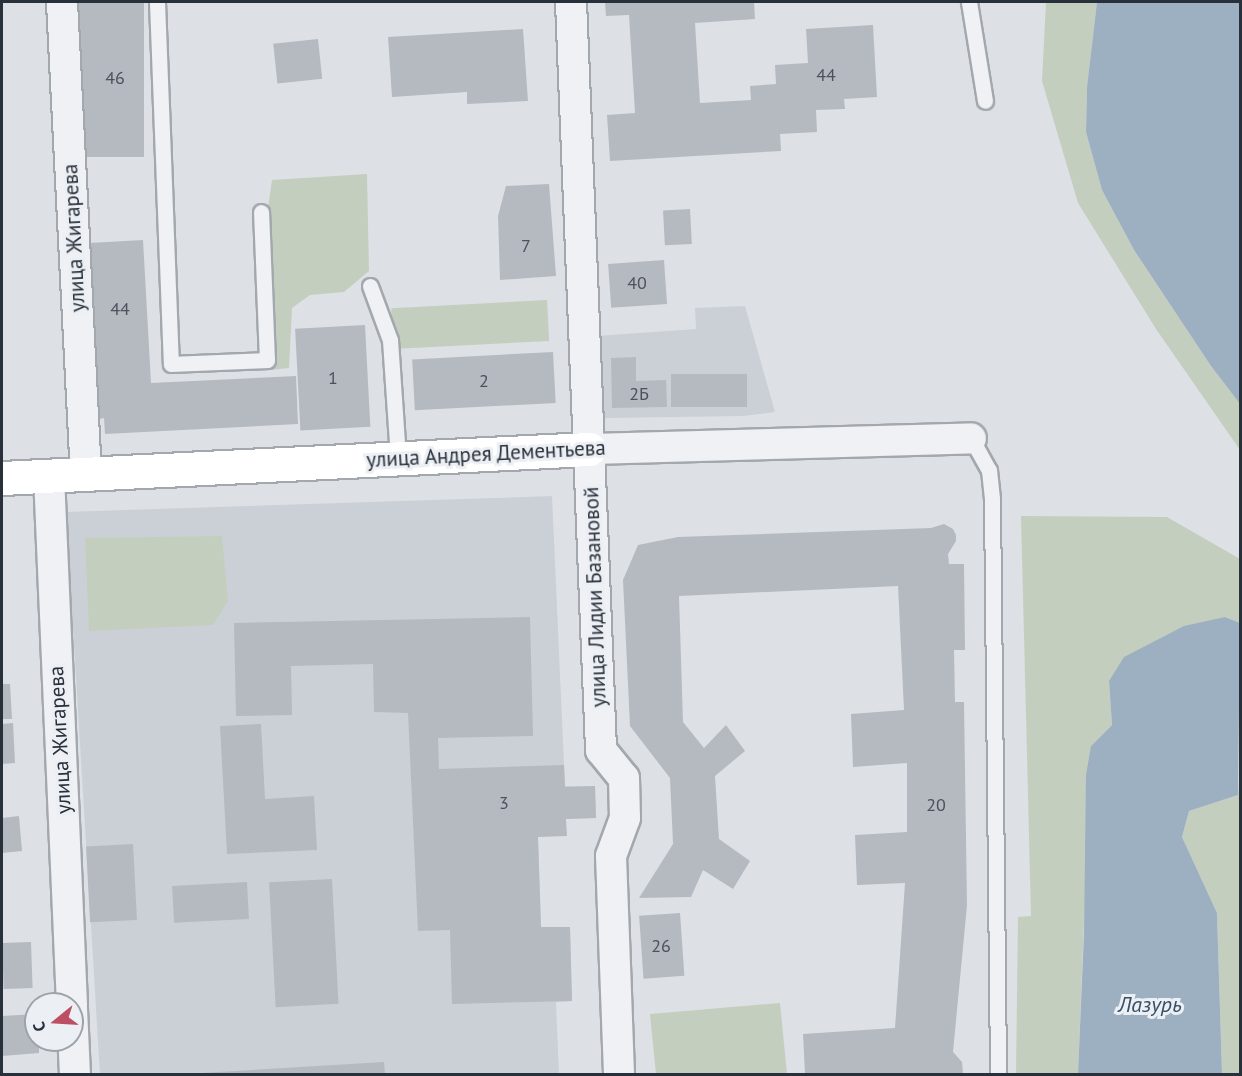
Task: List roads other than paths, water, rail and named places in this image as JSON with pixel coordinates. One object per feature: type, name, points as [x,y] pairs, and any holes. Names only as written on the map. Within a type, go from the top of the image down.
[{"type":"street","name":"улица Жигарева","points":[[62,2],[86,474]]},
{"type":"street","name":"улица Лидии Базановой","points":[[571,2],[601,750],[624,778],[625,818],[611,856],[619,1074]]},
{"type":"street","name":"улица Андрея Дементьева","points":[[2,478],[589,448],[970,438]]},
{"type":"street","name":"улица Жигарева","points":[[49,476],[71,992]]},
{"type":"street","points":[[74,1052],[75,1074]]},
{"type":"lane","points":[[157,2],[171,364],[267,360],[261,212]]},
{"type":"lane","points":[[969,2],[985,100]]},
{"type":"lane","points":[[369,286],[390,340],[398,458]]},
{"type":"lane","points":[[970,438],[989,470],[992,499],[998,1074]]},
{"type":"water","points":[[1097,2],[1240,2],[1240,404],[1211,366],[1134,250],[1102,190],[1086,132],[1087,87]]},
{"type":"water","name":"Лазурь","points":[[1225,617],[1240,623],[1238,795],[1189,811],[1182,837],[1217,913],[1222,1074],[1078,1074],[1084,933],[1086,775],[1091,746],[1112,725],[1109,681],[1124,657],[1184,626]]}]
